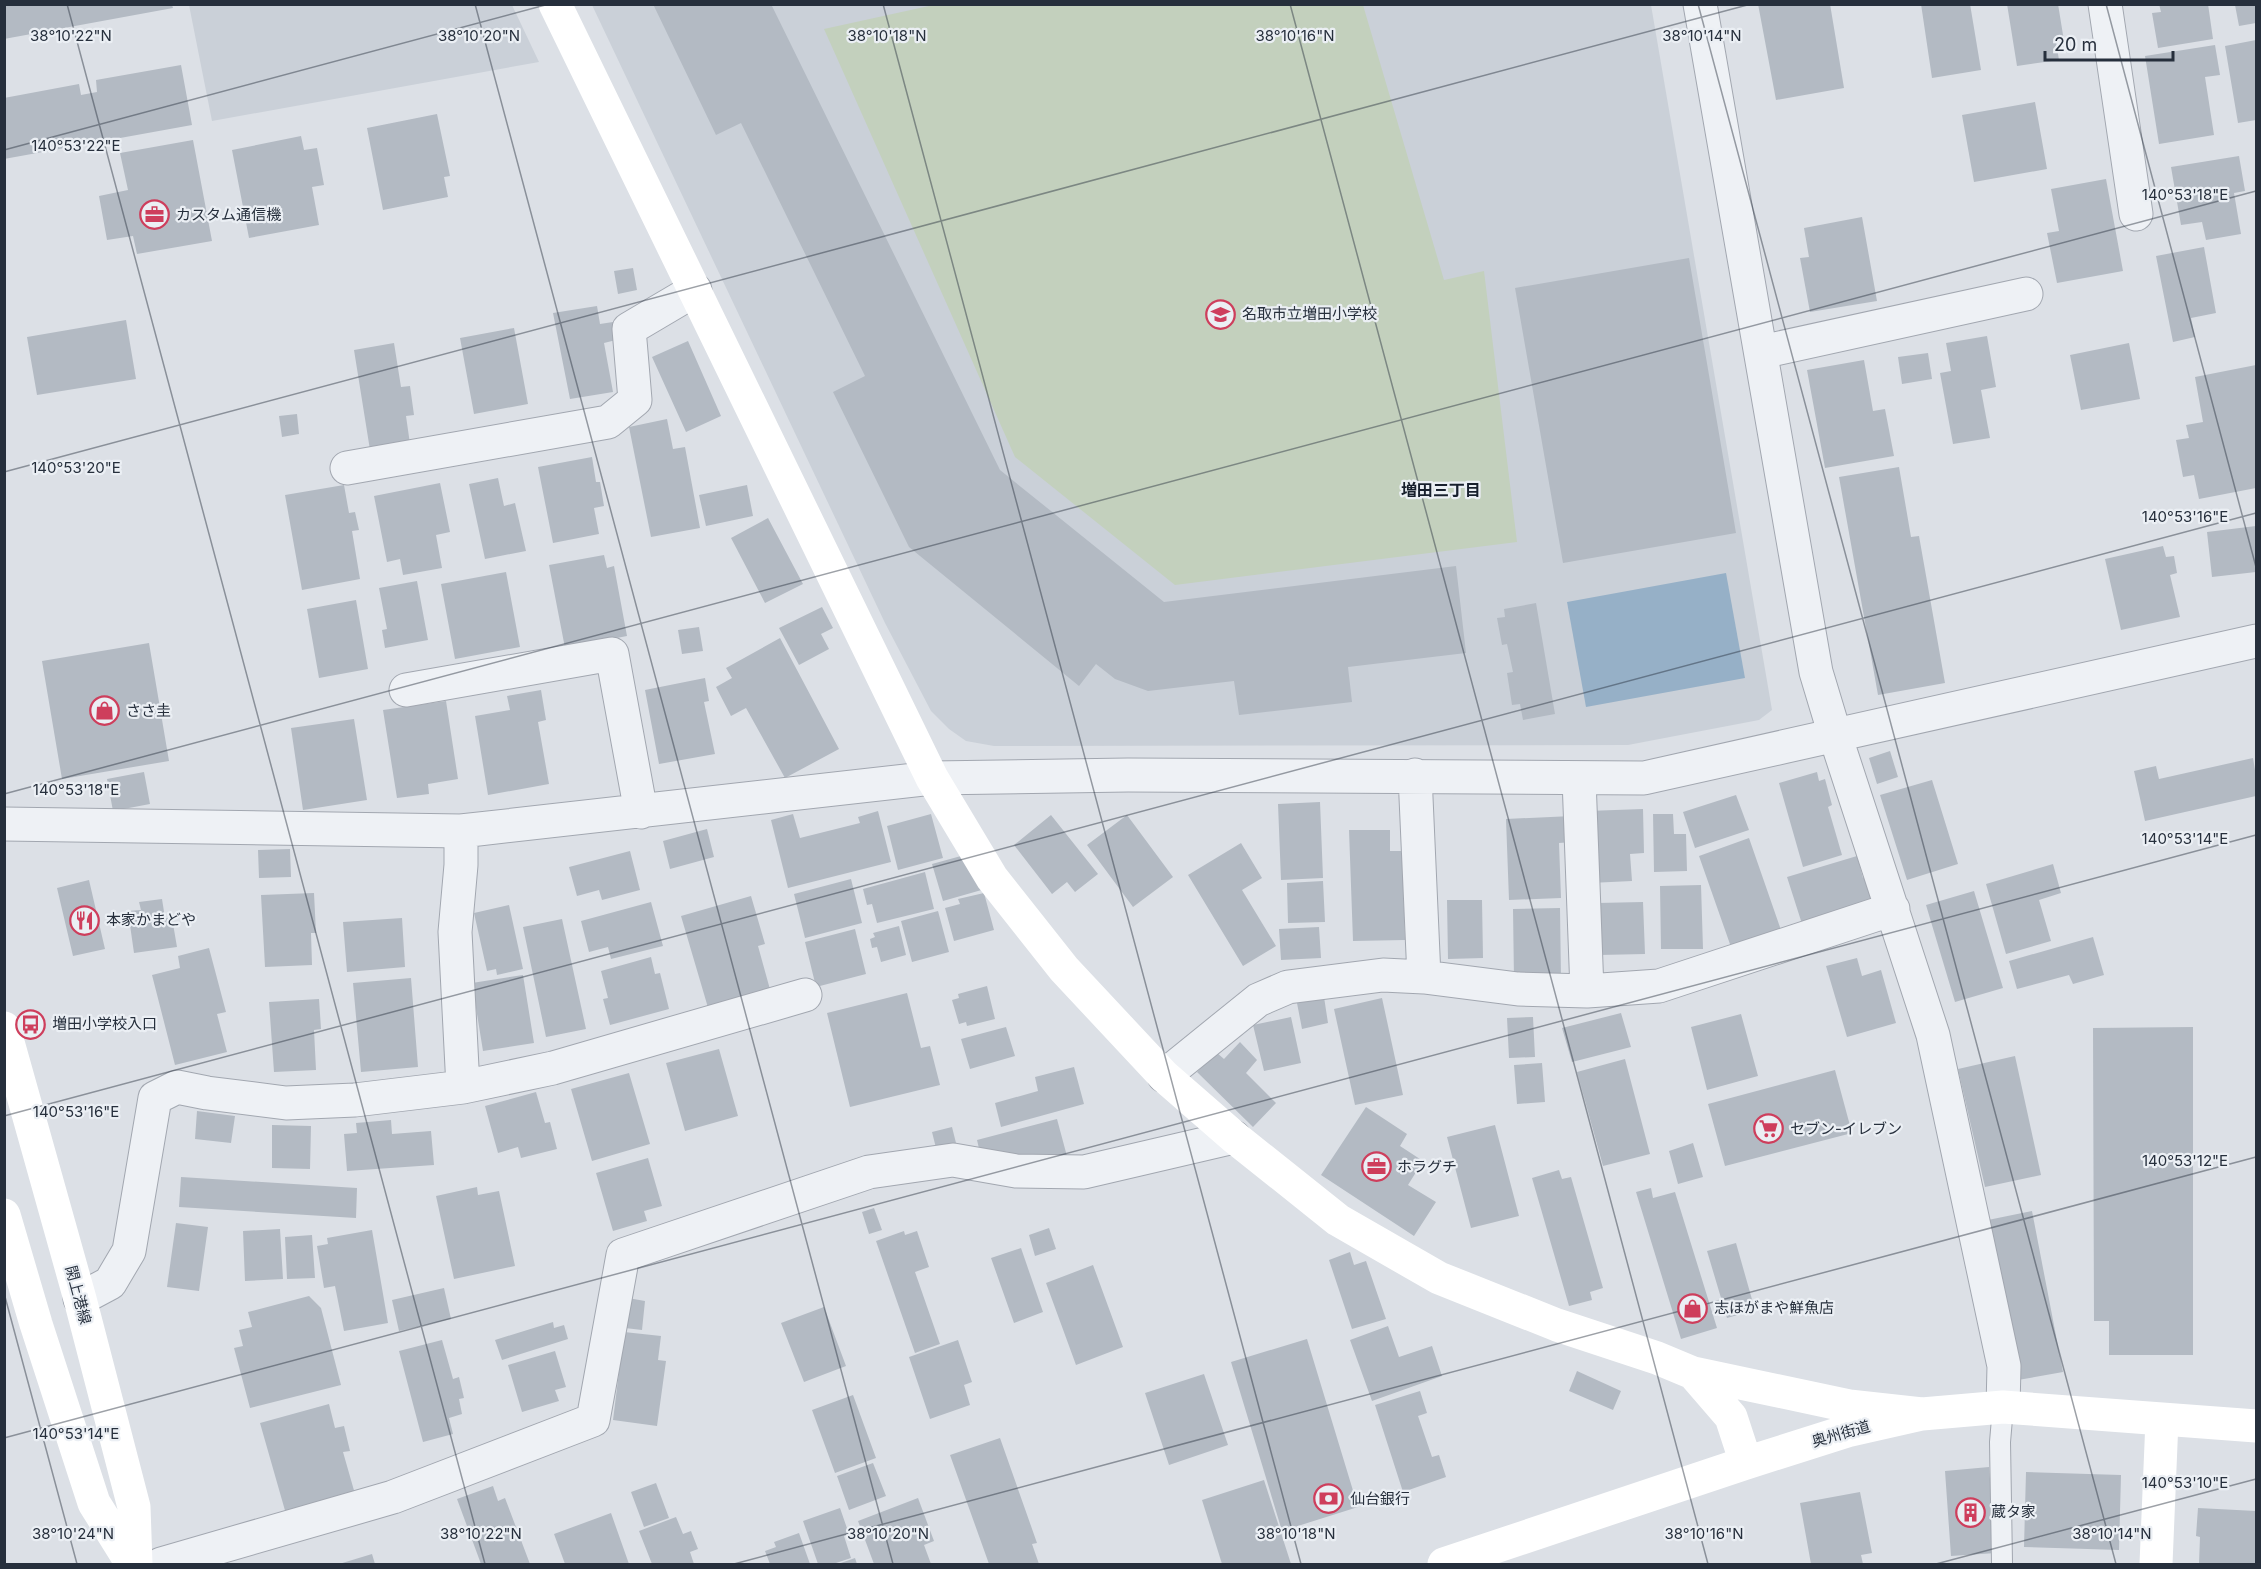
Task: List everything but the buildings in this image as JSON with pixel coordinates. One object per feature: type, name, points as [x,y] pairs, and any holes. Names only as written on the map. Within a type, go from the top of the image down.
[{"type":"street","points":[[555,4],[932,778],[992,878],[1006,896],[1064,969],[1164,1076],[1234,1137],[1338,1220],[1439,1278],[1557,1325],[1657,1358],[1693,1373],[1849,1406],[1922,1414]]},
{"type":"street","points":[[1700,4],[1816,672],[1934,1035],[2004,1366],[2003,1407]]},
{"type":"street","points":[[2105,4],[2136,214]]},
{"type":"street","points":[[347,468],[608,422],[635,400],[629,329],[695,290]]},
{"type":"street","points":[[1761,352],[2026,294]]},
{"type":"street","points":[[4,824],[461,831],[932,778],[1415,775],[1579,779],[1644,778],[2256,641]]},
{"type":"street","points":[[406,690],[612,654],[641,812]]},
{"type":"street","points":[[1415,775],[1424,977]]},
{"type":"street","points":[[1579,779],[1587,991]]},
{"type":"street","points":[[461,831],[461,865],[455,932],[463,1086]]},
{"type":"street","points":[[1164,1076],[1258,1000],[1288,987],[1383,975],[1424,977],[1518,989],[1587,991],[1659,986],[1893,909]]},
{"type":"street","points":[[80,1299],[110,1283],[129,1251],[155,1098],[177,1087],[286,1103],[355,1100],[463,1086],[554,1068],[805,996]]},
{"type":"street","name":"閖上港線","points":[[4,1029],[80,1299],[134,1507],[134,1564]]},
{"type":"street","points":[[161,1564],[393,1497],[593,1420],[623,1255],[869,1172],[953,1160],[1016,1171],[1084,1172],[1234,1137]]},
{"type":"street","name":"閖上港線","points":[[4,1215],[36,1324],[94,1503],[134,1564]]},
{"type":"street","points":[[1693,1373],[1731,1417],[1746,1463]]},
{"type":"street","name":"奥州街道","points":[[1443,1564],[1847,1431],[1922,1414],[2003,1407],[2256,1426]]},
{"type":"street","points":[[2156,1564],[2162,1420]]},
{"type":"lane","points":[[2002,1563],[2000,1442],[2003,1407]]},
{"type":"shaded area","points":[[189,5],[512,5],[539,62],[212,121]]},
{"type":"shaded area","name":"名取市立増田小学校","points":[[592,5],[1651,5],[1772,710],[1759,720],[1628,745],[994,746],[966,741],[949,729],[931,711],[885,623]]},
{"type":"green space","points":[[938,4],[1363,5],[1444,280],[1484,271],[1517,542],[1175,585],[1015,457],[824,29]]},
{"type":"water","points":[[1726,573],[1745,678],[1586,707],[1567,602]]},
{"type":"place","name":"カスタム通信機","points":[[155,215]]},
{"type":"place","name":"名取市立増田小学校","points":[[1221,314]]},
{"type":"place","name":"ささ圭","points":[[105,711]]},
{"type":"place","name":"本家かまどや","points":[[85,920]]},
{"type":"place","name":"増田小学校入口","points":[[31,1024]]},
{"type":"place","name":"セブン-イレブン","points":[[1769,1129]]},
{"type":"place","name":"ホラグチ","points":[[1376,1167]]},
{"type":"place","name":"志ほがまや鮮魚店","points":[[1693,1308]]},
{"type":"place","name":"仙台銀行","points":[[1329,1499]]},
{"type":"place","name":"蔵タ家","points":[[1970,1512]]},
{"type":"district","name":"増田三丁目","points":[[1441,490]]}]
